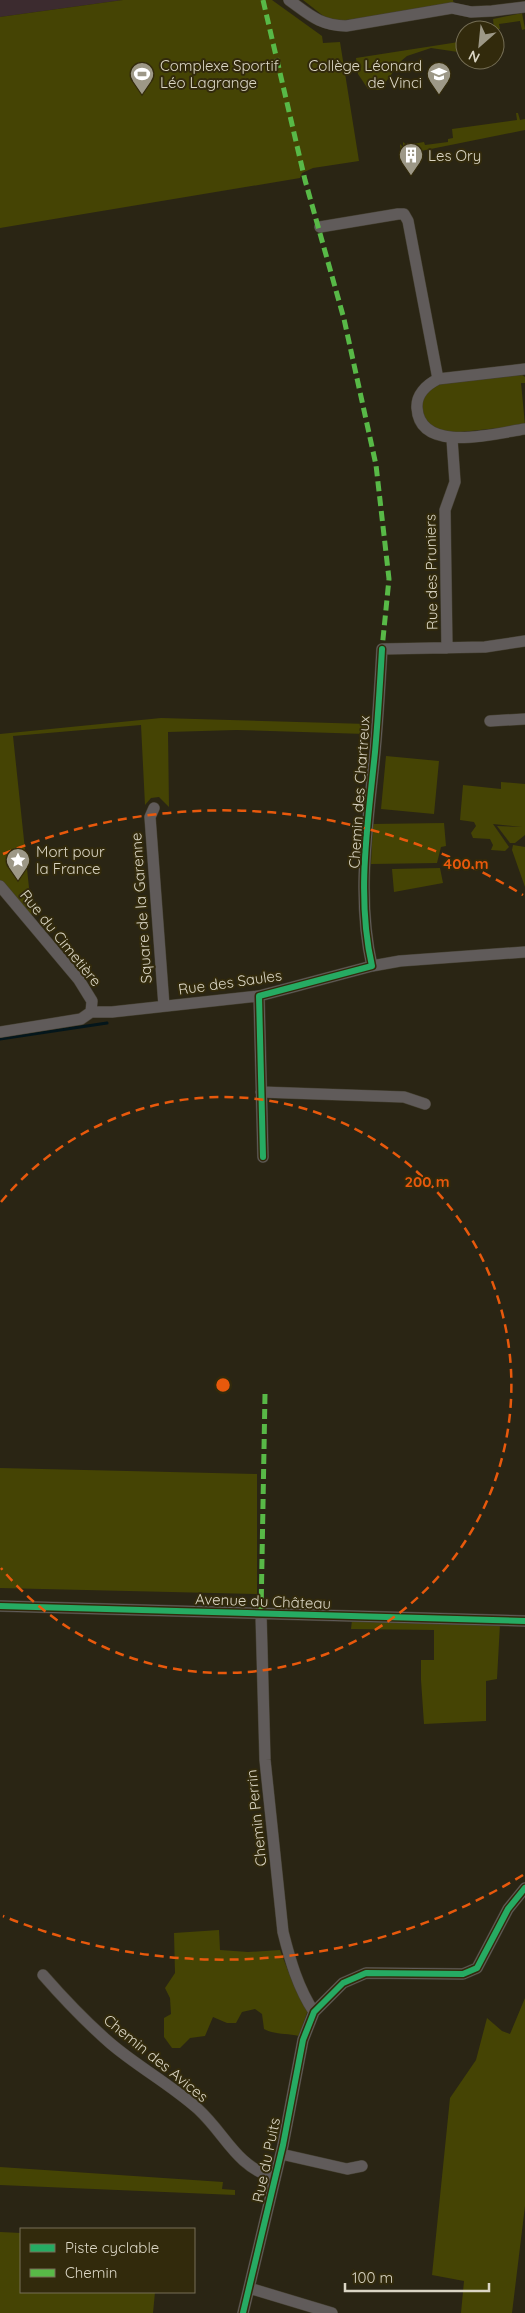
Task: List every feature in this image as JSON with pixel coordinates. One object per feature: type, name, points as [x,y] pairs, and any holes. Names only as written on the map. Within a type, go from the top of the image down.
[{"type":"street","points":[[289,0],[328,26],[346,26],[452,8],[486,12],[525,7]]},
{"type":"street","points":[[320,227],[404,214],[408,221],[438,379]]},
{"type":"street","points":[[525,369],[438,379],[429,383],[421,392],[417,402],[417,412],[421,423],[439,436],[452,439],[525,429]]},
{"type":"street","name":"Rue des Pruniers","points":[[447,648],[445,510],[455,482],[452,439]]},
{"type":"street","points":[[447,648],[485,647],[525,641]]},
{"type":"street","name":"Chemin des Chartreux","points":[[372,966],[364,918],[366,830],[382,649],[447,648]]},
{"type":"street","points":[[490,721],[525,719]]},
{"type":"street","name":"Square de la Garenne","points":[[154,808],[150,816],[164,1006]]},
{"type":"street","name":"Rue du Cimetière","points":[[0,886],[79,980],[92,1001],[91,1012]]},
{"type":"street","name":"Rue des Saules","points":[[0,1032],[81,1019],[91,1012],[112,1012],[259,996],[372,966],[439,958],[525,952]]},
{"type":"street","points":[[259,996],[263,1157]]},
{"type":"street","points":[[261,1092],[404,1097],[424,1104]]},
{"type":"street","name":"Avenue du Château","points":[[0,1606],[525,1621]]},
{"type":"street","name":"Chemin Perrin","points":[[261,1614],[265,1760],[284,1932],[289,1958],[306,2000],[314,2012]]},
{"type":"street","points":[[314,2012],[343,1983],[366,1972],[463,1974],[477,1968],[508,1909],[525,1888]]},
{"type":"street","name":"Chemin des Avices","points":[[43,1976],[111,2043],[174,2088],[200,2111],[233,2152],[250,2168],[275,2179]]},
{"type":"street","name":"Rue du Puits","points":[[243,2313],[281,2154],[303,2040],[314,2012]]},
{"type":"street","name":"Rue du Puits","points":[[281,2154],[347,2169],[362,2166]]},
{"type":"street","points":[[249,2288],[332,2313]]},
{"type":"shaded area","points":[[0,0],[123,0],[0,17]]},
{"type":"shaded area","name":"Complexe Sportif Léo Lagrange","points":[[123,0],[272,0],[322,36],[323,43],[340,42],[359,161],[313,168],[302,173],[300,178],[0,228],[0,17]]},
{"type":"shaded area","points":[[303,0],[453,0],[454,5],[339,21],[326,18]]},
{"type":"shaded area","points":[[522,13],[525,29],[522,30],[520,21],[505,23],[505,20],[493,19]]},
{"type":"shaded area","points":[[455,43],[455,52],[431,48],[407,56],[401,61],[380,90],[368,89],[358,74],[356,58]]},
{"type":"shaded area","points":[[516,113],[518,113],[520,120],[525,119],[525,130],[401,155],[400,144],[403,147],[403,142],[407,145],[424,142],[425,145],[448,142],[448,139],[453,138],[452,129],[517,120]]},
{"type":"shaded area","points":[[522,375],[525,377],[525,383],[521,383],[525,425],[442,434],[422,419],[420,401],[433,385]]},
{"type":"shaded area","points":[[161,718],[368,724],[366,734],[236,730],[168,732],[169,807],[159,797],[151,798],[145,805],[141,725],[13,736],[32,916],[0,880],[0,734]]},
{"type":"shaded area","points":[[386,756],[439,761],[434,814],[381,809]]},
{"type":"shaded area","points":[[501,782],[525,784],[525,835],[515,843],[510,843],[497,826],[522,827],[493,824],[509,847],[505,851],[491,850],[493,845],[490,839],[473,838],[471,833],[476,826],[474,822],[460,820],[463,785],[501,789]]},
{"type":"shaded area","points":[[444,823],[446,846],[441,847],[437,863],[371,864],[373,824]]},
{"type":"shaded area","points":[[513,845],[525,847],[525,887],[512,850]]},
{"type":"shaded area","points":[[440,868],[443,883],[394,892],[392,869]]},
{"type":"shaded area","points":[[0,1468],[257,1474],[257,1594],[0,1588]]},
{"type":"shaded area","points":[[352,1620],[500,1624],[497,1679],[486,1681],[486,1721],[424,1724],[421,1660],[434,1660],[434,1630],[351,1629]]},
{"type":"shaded area","points":[[219,1930],[220,1950],[248,1952],[280,1950],[294,1986],[308,2010],[299,2036],[276,2033],[264,2029],[262,2014],[255,2009],[242,2012],[236,2023],[227,2023],[213,2017],[205,2036],[190,2038],[180,2048],[172,2048],[164,2037],[164,2018],[171,2014],[170,1998],[165,1988],[175,1973],[174,1933]]},
{"type":"shaded area","points":[[525,1998],[525,2206],[512,2313],[461,2313],[464,2281],[432,2275],[450,2098],[476,2060],[487,2018],[502,2031],[510,2034]]},
{"type":"shaded area","points":[[0,2167],[223,2182],[222,2189],[235,2190],[235,2195],[0,2185]]},
{"type":"shaded area","points":[[0,2232],[20,2233],[20,2293],[155,2293],[153,2313],[0,2313]]},
{"type":"waterway","points":[[0,1039],[107,1023]]},
{"type":"marked path","points":[[263,0],[305,180],[344,319],[376,465],[389,579],[382,649]]},
{"type":"marked path","points":[[261,1614],[265,1394]]},
{"type":"cycle path","points":[[263,1157],[259,996],[372,966],[367,940],[364,886],[382,649]]},
{"type":"cycle path","points":[[0,1606],[525,1621]]},
{"type":"cycle path","points":[[243,2313],[283,2145],[303,2040],[314,2012],[343,1983],[366,1973],[463,1974],[477,1968],[508,1909],[525,1888]]},
{"type":"place","name":"Complexe Sportif Léo Lagrange","points":[[142,95]]},
{"type":"place","name":"Collège Léonard de Vinci","points":[[439,95]]},
{"type":"place","name":"Les Ory","points":[[411,176]]},
{"type":"place","name":"Mort pour la France","points":[[18,881]]}]
